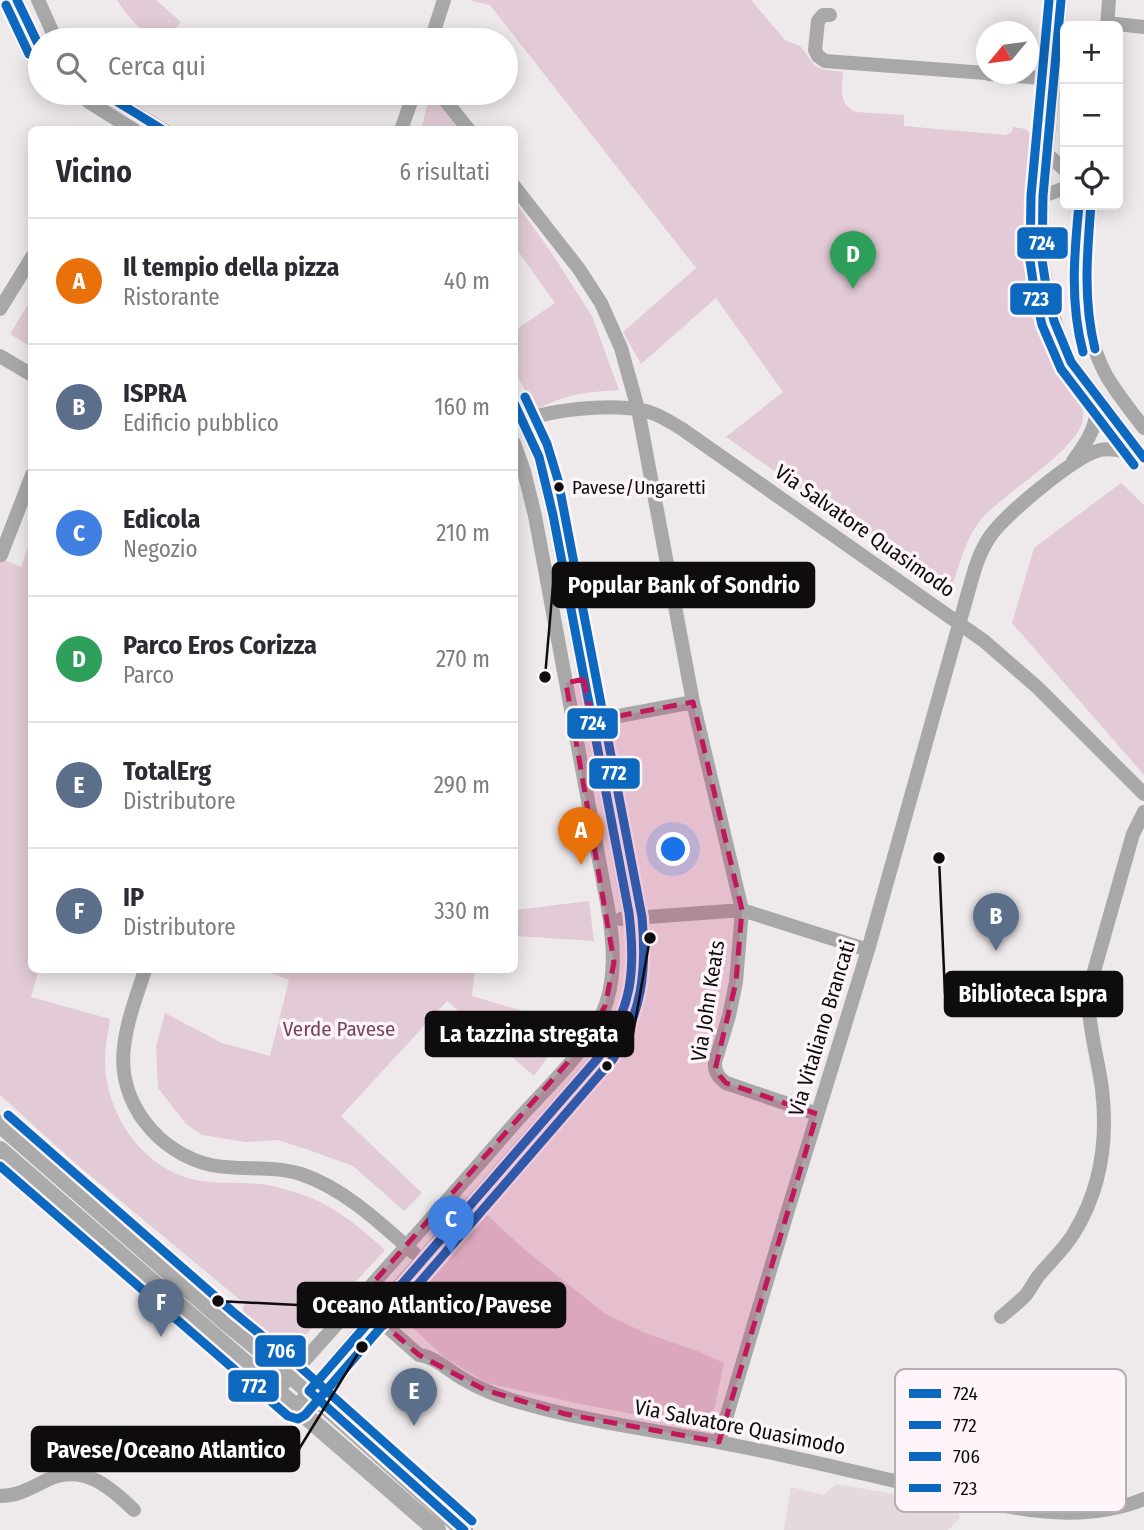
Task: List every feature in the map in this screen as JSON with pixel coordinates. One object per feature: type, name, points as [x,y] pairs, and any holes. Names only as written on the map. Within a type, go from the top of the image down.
[{"type":"main road","points":[[0,1124],[225,1321],[291,1375],[464,1530]]},
{"type":"main road","points":[[0,1150],[437,1530]]},
{"type":"street","points":[[17,0],[29,28]]},
{"type":"street","points":[[38,0],[50,28]]},
{"type":"street","points":[[435,28],[444,0]]},
{"type":"street","points":[[1058,32],[1061,0]]},
{"type":"street","points":[[1107,21],[1109,0]]},
{"type":"street","points":[[831,15],[818,19],[815,50],[825,61],[976,72]]},
{"type":"street","points":[[1123,26],[1144,27]]},
{"type":"street","points":[[1039,74],[1054,74],[1043,196],[1042,260],[1051,311],[1071,362],[1143,457]]},
{"type":"street","points":[[92,105],[112,124]]},
{"type":"street","points":[[123,105],[157,126]]},
{"type":"street","points":[[402,126],[410,105]]},
{"type":"street","points":[[449,105],[466,126]]},
{"type":"street","points":[[1047,154],[1060,166]]},
{"type":"street","points":[[1043,196],[1060,190]]},
{"type":"street","points":[[518,191],[575,262],[601,303],[621,348],[638,409],[693,702],[742,910]]},
{"type":"street","points":[[1091,210],[1085,282],[1089,328],[1107,376],[1144,428]]},
{"type":"street","points":[[0,309],[28,264]]},
{"type":"street","points":[[0,356],[28,373]]},
{"type":"street","points":[[1070,466],[1094,429],[1096,395]]},
{"type":"street","name":"Via Salvatore Quasimodo","points":[[519,421],[588,408],[638,409],[666,419],[990,646],[1037,687],[1144,794]]},
{"type":"street","points":[[296,1407],[593,1064],[610,1041],[622,1015],[632,977],[630,918],[546,482],[536,448],[519,421]]},
{"type":"street","points":[[1070,466],[1102,450],[1115,450],[1143,457]]},
{"type":"street","points":[[277,1391],[407,1247],[593,1033],[605,1006],[613,976],[614,954],[610,921],[530,495],[518,452]]},
{"type":"street","name":"Via Vitaliano Brancati","points":[[719,1442],[868,950],[979,557],[991,535],[1010,514],[1070,466]]},
{"type":"street","points":[[1,555],[28,485]]},
{"type":"street","points":[[566,683],[584,679]]},
{"type":"street","points":[[592,721],[693,702]]},
{"type":"street","points":[[1001,1317],[1024,1297],[1073,1234],[1096,1183],[1103,1151],[1105,1116],[1089,1011],[1089,989],[1133,834],[1144,812]]},
{"type":"street","points":[[610,921],[742,910],[868,950]]},
{"type":"street","name":"Via John Keats","points":[[742,910],[736,982],[715,1070],[726,1083],[817,1114]]},
{"type":"street","points":[[144,973],[131,1015],[123,1058],[132,1099],[154,1133],[175,1150],[202,1163],[284,1170],[318,1181],[360,1207],[422,1260]]},
{"type":"street","name":"Via Salvatore Quasimodo","points":[[357,1301],[419,1354],[429,1356],[464,1380],[500,1396],[579,1417],[719,1442],[895,1481]]},
{"type":"street","points":[[0,1496],[17,1494],[57,1476],[75,1473],[102,1482],[134,1510]]},
{"type":"street","name":"Via Salvatore Quasimodo","points":[[1126,1504],[1144,1499]]},
{"type":"highlighted area","points":[[584,679],[592,721],[693,702],[742,910],[736,982],[715,1070],[726,1083],[817,1114],[719,1442],[565,1414],[485,1390],[419,1355],[357,1301],[584,1044],[605,1006],[614,962],[566,683]]},
{"type":"shaded area","points":[[836,1484],[895,1494],[895,1512],[958,1512],[960,1518],[948,1530],[784,1530],[791,1487],[824,1495]]},
{"type":"green space","points":[[117,0],[156,0],[181,22],[176,28],[141,28]]},
{"type":"green space","points":[[469,0],[751,0],[785,40],[800,46],[815,66],[843,72],[844,100],[850,109],[856,112],[904,115],[904,126],[1005,135],[1012,132],[1013,127],[1026,129],[1031,135],[1029,164],[1035,172],[1030,239],[1033,287],[1050,343],[1080,393],[1083,419],[1069,444],[1056,457],[978,523],[965,548],[953,583],[937,585],[726,437],[783,392],[716,298],[641,364],[623,332],[696,268],[518,41],[518,28],[508,28],[490,5]]},
{"type":"green space","points":[[427,105],[439,105],[457,126],[422,126]]},
{"type":"green space","points":[[518,206],[592,316],[619,390],[576,395],[556,400],[536,410],[518,377],[518,328],[555,303],[518,251]]},
{"type":"green space","points":[[28,304],[28,345],[10,334]]},
{"type":"green space","points":[[1121,483],[1144,505],[1144,775],[1012,623],[1034,548]]},
{"type":"green space","points":[[28,547],[28,973],[38,973],[31,997],[110,1019],[105,1062],[112,1101],[131,1137],[144,1152],[160,1164],[177,1174],[196,1180],[264,1184],[305,1195],[342,1215],[385,1250],[289,1353],[241,1313],[245,1304],[74,1162],[0,1095],[0,558],[21,567]]},
{"type":"green space","points":[[589,901],[594,941],[518,936],[518,910]]},
{"type":"green space","name":"Verde Pavese","points":[[271,973],[475,973],[472,996],[571,1025],[534,1076],[447,1001],[341,1116],[422,1193],[404,1211],[353,1166],[277,1140],[246,1142],[202,1135],[186,1124],[158,1088],[156,1047],[165,1013],[222,1043],[270,1056],[289,980]]},
{"type":"green space","points":[[485,1213],[525,1250],[604,1313],[645,1333],[724,1363],[710,1429],[486,1383],[444,1357],[399,1315]]},
{"type":"tunnel","points":[[1055,69],[1058,32]]},
{"type":"transit line","name":"724","points":[[17,0],[30,28]]},
{"type":"transit line","name":"723","points":[[1049,0],[1031,196],[1030,261],[1035,294],[1042,325],[1061,369],[1134,465]]},
{"type":"transit line","name":"724","points":[[1061,0],[1043,196],[1042,260],[1047,292],[1054,321],[1071,362],[1144,458]]},
{"type":"transit line","name":"772","points":[[6,5],[28,52]]},
{"type":"transit line","name":"724","points":[[122,105],[157,126]]},
{"type":"transit line","name":"723","points":[[1079,210],[1075,297],[1083,352]]},
{"type":"transit line","name":"724","points":[[1091,210],[1087,295],[1095,349]]},
{"type":"transit line","name":"772","points":[[0,1166],[288,1416],[298,1419],[305,1415],[613,1059],[630,1025],[640,991],[644,956],[642,917],[558,480],[547,444],[525,397]]},
{"type":"transit line","name":"724","points":[[464,1530],[309,1391],[598,1058],[618,1023],[629,989],[632,954],[629,913],[553,515],[539,457],[518,412]]},
{"type":"transit line","name":"706","points":[[8,1115],[233,1312],[299,1366],[472,1521]]},
{"type":"place","name":"Parco Eros Corizza","points":[[853,289]]},
{"type":"place","name":"Pavese/Ungaretti","points":[[559,487]]},
{"type":"place","name":"Popular Bank of Sondrio","points":[[545,677]]},
{"type":"place","name":"Biblioteca Ispra","points":[[939,858]]},
{"type":"place","name":"Il tempio della pizza","points":[[581,865]]},
{"type":"place","name":"La tazzina stregata","points":[[650,938]]},
{"type":"place","name":"ISPRA","points":[[996,951]]},
{"type":"place","name":"Edicola","points":[[451,1254]]},
{"type":"place","name":"Oceano Atlantico/Pavese","points":[[218,1301]]},
{"type":"place","name":"IP","points":[[161,1337]]},
{"type":"place","name":"Pavese/Oceano Atlantico","points":[[362,1347]]},
{"type":"place","name":"TotalErg","points":[[414,1426]]}]
